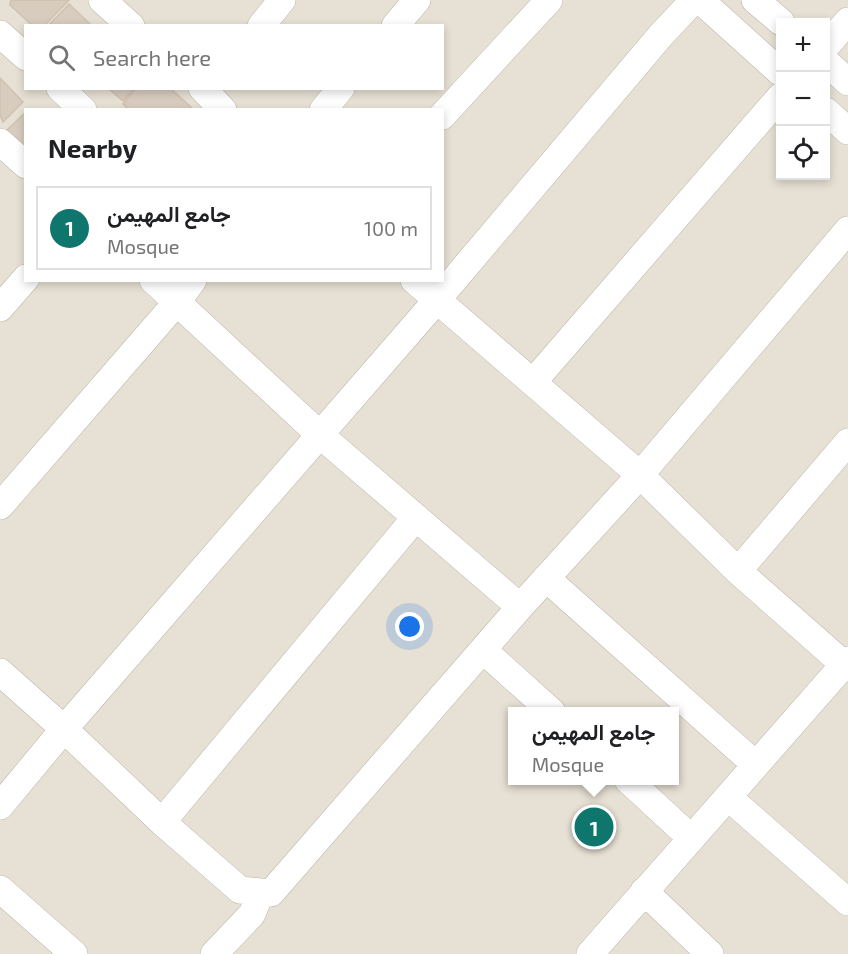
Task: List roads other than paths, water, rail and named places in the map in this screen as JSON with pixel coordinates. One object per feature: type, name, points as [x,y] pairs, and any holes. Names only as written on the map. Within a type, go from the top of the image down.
[{"type":"street","points":[[263,24],[282,0]]},
{"type":"street","points":[[397,24],[417,0]]},
{"type":"street","points":[[444,114],[549,0]]},
{"type":"street","points":[[0,806],[694,0]]},
{"type":"street","points":[[700,0],[776,68]]},
{"type":"street","points":[[755,0],[776,18]]},
{"type":"street","points":[[107,2],[129,24]]},
{"type":"street","points":[[830,41],[848,21]]},
{"type":"street","points":[[0,34],[24,55]]},
{"type":"street","points":[[830,66],[848,82]]},
{"type":"street","points":[[62,90],[81,108]]},
{"type":"street","points":[[325,108],[339,90]]},
{"type":"street","points":[[533,382],[776,102]]},
{"type":"street","points":[[830,115],[848,131]]},
{"type":"street","points":[[0,142],[24,163]]},
{"type":"street","points":[[0,672],[162,822],[240,890],[271,893],[520,607],[640,475],[848,230]]},
{"type":"street","points":[[0,308],[24,280]]},
{"type":"street","points":[[155,282],[319,434],[520,607]]},
{"type":"street","points":[[0,506],[177,302],[192,282]]},
{"type":"street","points":[[416,282],[640,475],[738,571],[847,664],[590,954]]},
{"type":"street","points":[[738,571],[848,442]]},
{"type":"street","points":[[162,822],[416,517]]},
{"type":"street","points":[[546,578],[756,765]]},
{"type":"street","points":[[483,650],[547,707]]},
{"type":"street","points":[[633,785],[691,838]]},
{"type":"street","points":[[728,797],[848,902]]},
{"type":"street","points":[[0,889],[74,954]]},
{"type":"street","points":[[644,891],[710,954]]},
{"type":"street","points":[[214,954],[252,914],[261,892]]},
{"type":"place","name":"جامع المهيمن","points":[[594,827]]}]
